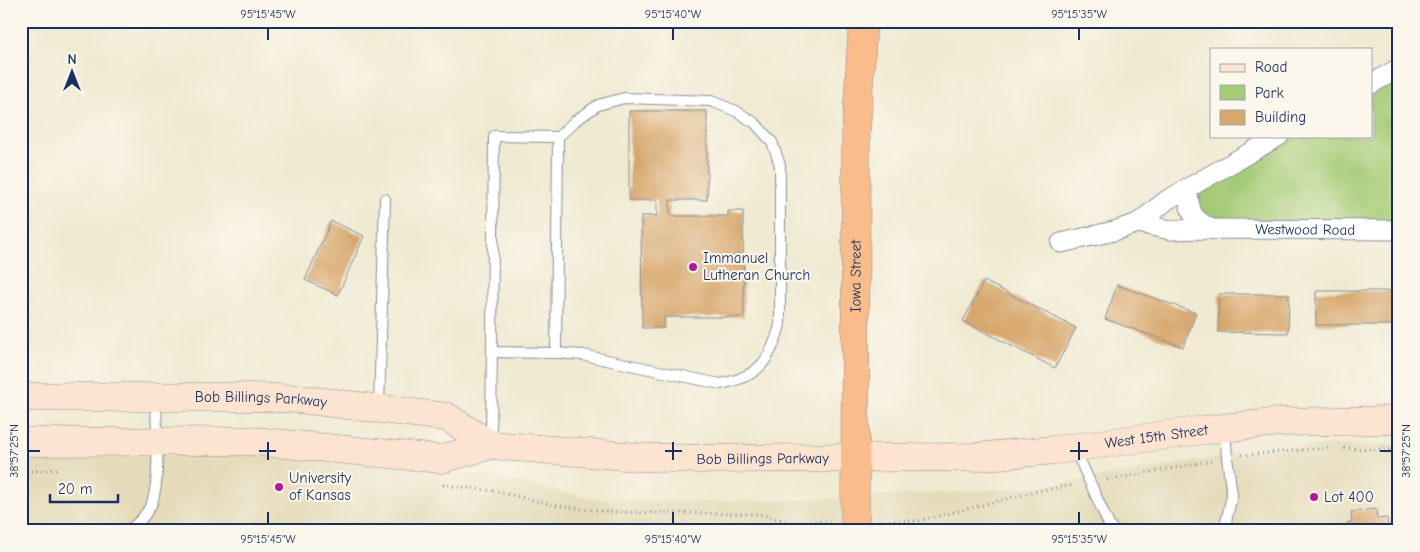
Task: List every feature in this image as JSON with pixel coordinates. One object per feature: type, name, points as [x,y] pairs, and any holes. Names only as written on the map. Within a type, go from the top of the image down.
[{"type":"highway","name":"Iowa Street","points":[[855,531],[856,134],[863,21]]},
{"type":"main road","name":"Bob Billings Parkway","points":[[21,397],[282,398],[380,408],[447,417],[491,446]]},
{"type":"main road","name":"West 15th Street","points":[[856,457],[974,457],[1075,448],[1280,422],[1399,420]]},
{"type":"main road","name":"Bob Billings Parkway","points":[[21,442],[254,441],[441,459],[491,446],[638,457],[856,457]]},
{"type":"street","points":[[1372,83],[1399,68]]},
{"type":"street","points":[[1061,243],[1114,231],[1138,223],[1186,188],[1275,138]]},
{"type":"street","points":[[1186,188],[1190,209],[1196,220],[1211,229]]},
{"type":"street","name":"Westwood Road","points":[[1138,223],[1170,230],[1399,230]]},
{"type":"lane","points":[[491,446],[494,136],[558,137],[575,121],[598,105],[624,98],[711,100],[736,111],[755,123],[772,142],[780,165],[780,325],[776,342],[766,359],[754,373],[737,381],[720,384],[583,354],[492,352]]},
{"type":"lane","points":[[556,353],[558,137]]},
{"type":"lane","points":[[380,408],[385,199]]},
{"type":"lane","points":[[126,531],[143,517],[151,504],[155,488],[156,397]]},
{"type":"lane","points":[[1224,531],[1232,495],[1226,457],[1225,428]]},
{"type":"lane","points":[[1075,448],[1108,525],[1114,531]]},
{"type":"path","points":[[910,521],[918,521],[1042,490],[1130,477],[1226,457],[1335,448],[1399,450]]},
{"type":"path","points":[[21,472],[68,469]]},
{"type":"path","points":[[437,485],[495,491],[558,506],[609,512],[758,514],[790,522],[806,521]]},
{"type":"shaded area","name":"University of Kansas","points":[[1318,445],[1399,445],[1399,531],[21,531],[21,455],[258,455],[500,478],[599,499],[666,502],[782,501],[1014,489],[1051,485],[1262,450]]},
{"type":"green space","points":[[1399,80],[1399,222],[1215,221],[1200,208],[1199,199],[1204,190],[1294,138],[1372,138],[1372,94]]},
{"type":"building","name":"Immanuel Lutheran Church","points":[[629,111],[707,111],[707,200],[670,200],[670,216],[728,216],[728,211],[743,211],[744,317],[664,317],[664,328],[642,328],[641,216],[657,216],[657,200],[629,200]]},
{"type":"building","points":[[331,221],[364,236],[338,295],[305,280]]},
{"type":"building","points":[[984,281],[1076,328],[1055,368],[963,321]]},
{"type":"building","points":[[1117,285],[1196,313],[1183,347],[1105,319]]},
{"type":"building","points":[[1316,291],[1394,291],[1394,325],[1316,325]]},
{"type":"building","points":[[1219,294],[1289,294],[1288,333],[1218,332]]},
{"type":"building","points":[[1376,509],[1377,519],[1387,518],[1389,531],[1348,531],[1347,523],[1352,522],[1351,512]]},
{"type":"place","name":"Immanuel Lutheran Church","points":[[693,267]]},
{"type":"place","name":"University of Kansas","points":[[279,487]]},
{"type":"place","name":"Lot 400","points":[[1314,497]]}]
